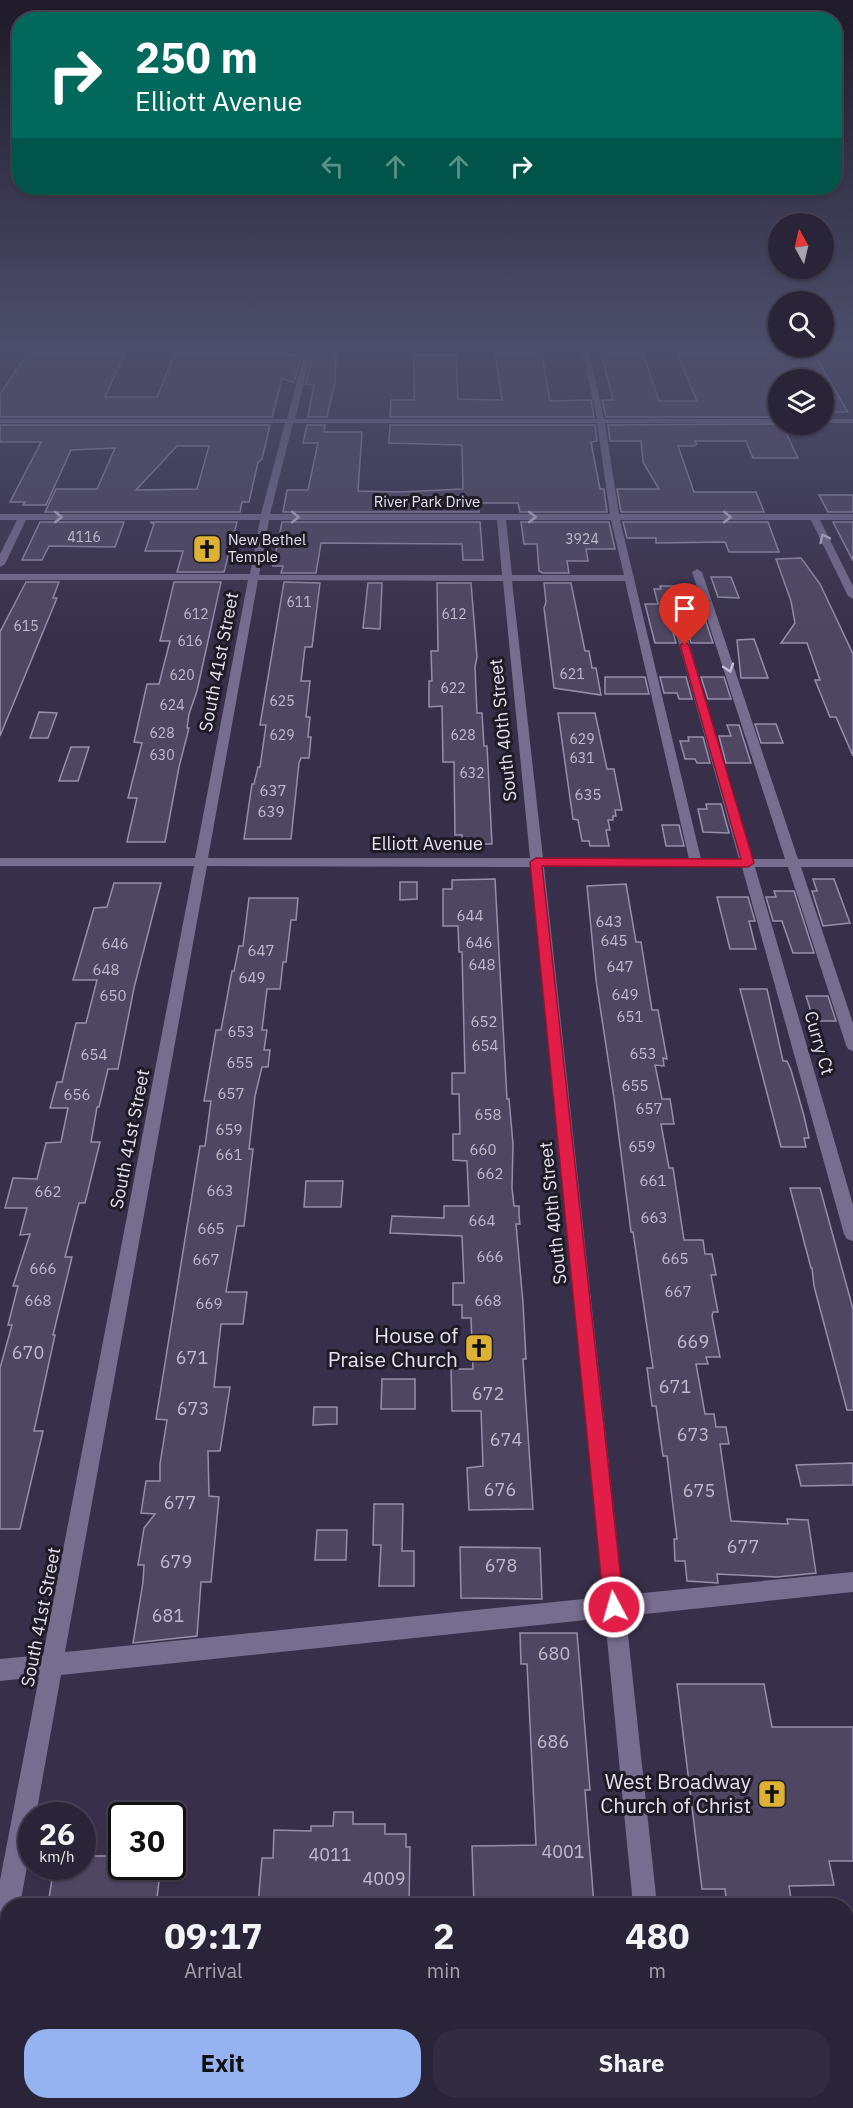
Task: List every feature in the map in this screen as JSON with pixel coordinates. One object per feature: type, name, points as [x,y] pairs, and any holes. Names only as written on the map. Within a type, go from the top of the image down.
[{"type":"street","name":"South 41st Street","points":[[9,1898],[265,517],[284,442]]},
{"type":"street","points":[[604,442],[615,517],[696,862]]},
{"type":"street","name":"River Park Drive","points":[[0,517],[853,517]]},
{"type":"street","points":[[0,564],[23,517]]},
{"type":"street","name":"South 40th Street","points":[[501,517],[644,1898]]},
{"type":"street","points":[[814,517],[853,596]]},
{"type":"street","points":[[698,572],[853,1045]]},
{"type":"street","points":[[841,572],[853,572]]},
{"type":"street","points":[[0,577],[630,579]]},
{"type":"street","name":"Curry Ct","points":[[672,602],[853,1234]]},
{"type":"street","name":"Elliott Avenue","points":[[0,862],[853,863]]},
{"type":"street","points":[[0,1670],[853,1582]]},
{"type":"building","points":[[41,442],[266,442],[262,459],[258,462],[249,502],[242,502],[240,512],[45,512],[56,489],[97,489],[115,448],[71,450],[46,505],[23,505],[25,502],[10,502]],"holes":[[[177,446],[209,446],[197,489],[136,490]]]},
{"type":"building","points":[[361,442],[358,491],[398,492],[463,489],[462,445],[389,442],[591,442],[600,489],[604,489],[607,512],[520,512],[518,503],[478,503],[479,512],[283,512],[287,490],[308,490],[318,443],[303,443]]},
{"type":"building","points":[[641,442],[696,442],[694,446],[678,446],[694,492],[756,492],[764,512],[621,512],[617,489],[659,489],[643,462]]},
{"type":"building","points":[[747,442],[791,442],[798,458],[753,458]]},
{"type":"building","points":[[819,495],[853,495],[853,512],[828,512]]},
{"type":"building","points":[[40,522],[124,522],[115,547],[49,546],[42,560],[22,560]]},
{"type":"building","points":[[150,522],[237,522],[224,572],[177,572],[183,551],[145,551],[154,524]]},
{"type":"building","points":[[282,522],[480,522],[483,560],[463,560],[462,544],[321,543],[316,573],[281,573],[283,566],[273,566]]},
{"type":"building","points":[[521,522],[609,522],[615,549],[586,549],[588,561],[567,561],[569,573],[543,573],[539,571],[537,544],[524,544]]},
{"type":"building","points":[[623,522],[768,522],[779,552],[729,552],[725,542],[656,543],[656,538],[627,538]]},
{"type":"building","points":[[833,522],[853,522],[853,561]]},
{"type":"building","points":[[801,558],[820,584],[853,654],[853,756],[836,717],[830,717],[815,680],[820,680],[807,643],[781,643],[795,623],[791,601],[776,559]]},
{"type":"building","points":[[711,577],[731,577],[739,598],[718,597]]},
{"type":"building","points":[[26,582],[59,582],[53,598],[57,598],[0,736],[0,632]]},
{"type":"building","points":[[174,582],[221,582],[197,691],[189,714],[187,728],[189,728],[165,842],[127,842],[137,798],[128,798],[142,743],[134,742],[147,684],[159,684],[170,641],[160,641]]},
{"type":"building","points":[[284,582],[320,583],[312,647],[305,647],[301,681],[310,681],[306,717],[310,717],[309,758],[301,758],[299,763],[291,839],[244,839],[252,784],[254,784],[258,767],[260,767],[266,725],[260,725]]},
{"type":"building","points":[[368,583],[382,583],[380,629],[363,628]]},
{"type":"building","points":[[437,583],[471,583],[477,657],[475,667],[477,713],[482,713],[484,746],[487,746],[492,844],[463,844],[462,835],[455,835],[454,762],[443,762],[442,706],[429,707],[429,681],[432,681],[431,651],[438,651]]},
{"type":"building","points":[[544,583],[571,583],[585,651],[589,651],[592,668],[596,668],[601,695],[554,688],[544,608],[546,602]]},
{"type":"building","points":[[660,586],[694,586],[713,643],[691,643],[679,600],[673,596],[665,602],[676,643],[655,643],[645,604],[658,604],[654,589],[661,589]]},
{"type":"building","points":[[754,639],[768,678],[741,678],[737,640]]},
{"type":"building","points":[[605,677],[645,677],[649,694],[605,694]]},
{"type":"building","points":[[660,677],[686,677],[692,699],[679,699],[677,693],[664,693]]},
{"type":"building","points":[[701,677],[724,677],[731,699],[708,699]]},
{"type":"building","points":[[39,712],[57,713],[48,738],[30,738]]},
{"type":"building","points":[[558,713],[595,713],[607,769],[614,769],[622,810],[615,810],[616,816],[613,816],[613,820],[608,820],[610,830],[606,830],[609,846],[590,846],[589,841],[582,841],[578,820],[573,819]]},
{"type":"building","points":[[755,724],[776,724],[783,743],[761,743]]},
{"type":"building","points":[[727,725],[739,725],[751,763],[726,763],[719,736],[731,736]]},
{"type":"building","points":[[688,737],[703,737],[710,763],[697,763],[695,759],[685,759],[680,741],[689,741]]},
{"type":"building","points":[[71,747],[89,747],[78,781],[59,781]]},
{"type":"building","points":[[706,804],[721,804],[729,833],[703,832],[698,809],[707,809]]},
{"type":"building","points":[[662,825],[679,825],[684,846],[666,846]]},
{"type":"building","points":[[495,879],[507,1099],[509,1099],[513,1144],[512,1188],[514,1206],[519,1206],[520,1224],[516,1224],[523,1303],[526,1359],[523,1359],[533,1509],[469,1510],[467,1468],[483,1466],[481,1411],[452,1411],[451,1369],[473,1369],[471,1318],[462,1318],[462,1305],[453,1305],[453,1283],[464,1283],[462,1236],[390,1233],[392,1216],[444,1218],[444,1206],[469,1206],[467,1161],[453,1160],[453,1134],[460,1134],[459,1094],[452,1094],[452,1073],[465,1073],[462,952],[459,952],[458,926],[443,926],[443,889],[452,889],[452,880]]},
{"type":"building","points":[[813,879],[834,879],[850,923],[823,926],[812,891],[817,891]]},
{"type":"building","points":[[400,882],[417,882],[417,899],[400,900]]},
{"type":"building","points":[[114,883],[161,883],[134,988],[118,1069],[108,1069],[99,1107],[97,1107],[91,1142],[100,1142],[85,1203],[79,1203],[65,1257],[72,1257],[53,1335],[55,1335],[34,1431],[43,1431],[20,1529],[0,1529],[0,1368],[12,1325],[8,1325],[18,1286],[13,1286],[30,1234],[20,1235],[27,1208],[5,1208],[13,1178],[37,1179],[46,1143],[61,1142],[68,1108],[50,1108],[57,1082],[62,1082],[76,1023],[86,1023],[97,980],[73,980],[94,908],[107,907]]},
{"type":"building","points":[[626,884],[636,942],[641,942],[652,1010],[658,1010],[667,1059],[663,1058],[664,1066],[655,1065],[662,1099],[670,1099],[674,1124],[661,1124],[669,1168],[673,1168],[684,1240],[703,1240],[705,1254],[712,1254],[716,1275],[711,1275],[718,1312],[713,1312],[712,1316],[720,1357],[706,1357],[708,1364],[696,1364],[705,1414],[714,1414],[716,1427],[726,1427],[729,1444],[720,1444],[731,1521],[788,1524],[787,1519],[808,1520],[816,1573],[777,1577],[717,1574],[718,1583],[687,1581],[685,1561],[675,1561],[674,1539],[677,1539],[667,1456],[663,1456],[656,1406],[652,1406],[647,1368],[653,1368],[633,1232],[631,1232],[596,980],[587,886]]},
{"type":"building","points":[[774,891],[794,891],[814,953],[793,953],[782,921],[773,921],[766,897],[776,897]]},
{"type":"building","points":[[717,897],[748,897],[755,921],[749,921],[756,949],[730,949]]},
{"type":"building","points":[[249,898],[298,898],[296,920],[291,920],[280,989],[267,989],[262,1030],[267,1030],[264,1050],[270,1050],[268,1067],[262,1067],[255,1096],[249,1149],[253,1149],[244,1226],[237,1226],[226,1292],[247,1292],[243,1324],[221,1324],[214,1387],[230,1387],[220,1451],[208,1451],[209,1496],[219,1497],[211,1582],[201,1582],[197,1636],[133,1643],[143,1582],[144,1565],[138,1565],[144,1528],[155,1514],[141,1513],[146,1481],[160,1481],[160,1464],[167,1420],[156,1419],[200,1146],[205,1146],[211,1101],[204,1101],[216,1030],[221,1030],[232,971],[234,971],[239,946],[243,946]]},
{"type":"building","points":[[740,989],[767,989],[783,1061],[787,1061],[791,1070],[804,1116],[809,1138],[804,1138],[806,1147],[781,1147]]},
{"type":"building","points":[[806,996],[828,996],[836,1021],[814,1021]]},
{"type":"building","points":[[306,1181],[343,1181],[341,1207],[304,1207]]},
{"type":"building","points":[[790,1188],[820,1188],[853,1309],[853,1410],[847,1410]]},
{"type":"building","points":[[382,1379],[415,1379],[415,1409],[381,1409]]},
{"type":"building","points":[[314,1407],[337,1407],[337,1424],[313,1425]]},
{"type":"building","points":[[853,1463],[853,1485],[801,1486],[796,1465]]},
{"type":"building","points":[[374,1504],[403,1504],[402,1551],[414,1551],[414,1586],[379,1586],[381,1545],[373,1545]]},
{"type":"building","points":[[317,1530],[347,1530],[346,1560],[315,1560]]},
{"type":"building","points":[[460,1547],[540,1548],[542,1599],[461,1598]]},
{"type":"building","points":[[520,1633],[577,1633],[590,1790],[585,1790],[593,1898],[474,1898],[472,1846],[536,1845],[527,1664],[521,1664]]},
{"type":"building","name":"West Broadway Church of Christ","points":[[677,1684],[764,1684],[772,1727],[853,1727],[853,1861],[829,1861],[834,1885],[789,1886],[791,1898],[726,1898],[725,1889],[702,1889]]},
{"type":"building","points":[[334,1812],[353,1812],[353,1824],[385,1824],[385,1834],[406,1834],[406,1847],[410,1847],[409,1898],[259,1898],[262,1858],[273,1858],[274,1830],[311,1831],[311,1826],[333,1826]]},
{"type":"building","points":[[96,1856],[108,1856],[108,1880],[159,1880],[157,1898],[49,1898],[52,1880],[96,1880]]},
{"type":"place","name":"New Bethel Temple","points":[[207,549]]},
{"type":"place","name":"House of Praise Church","points":[[479,1348]]},
{"type":"place","name":"West Broadway Church of Christ","points":[[772,1794]]},
{"type":"route","points":[[614,1607],[536,862],[748,863],[685,645]]}]
